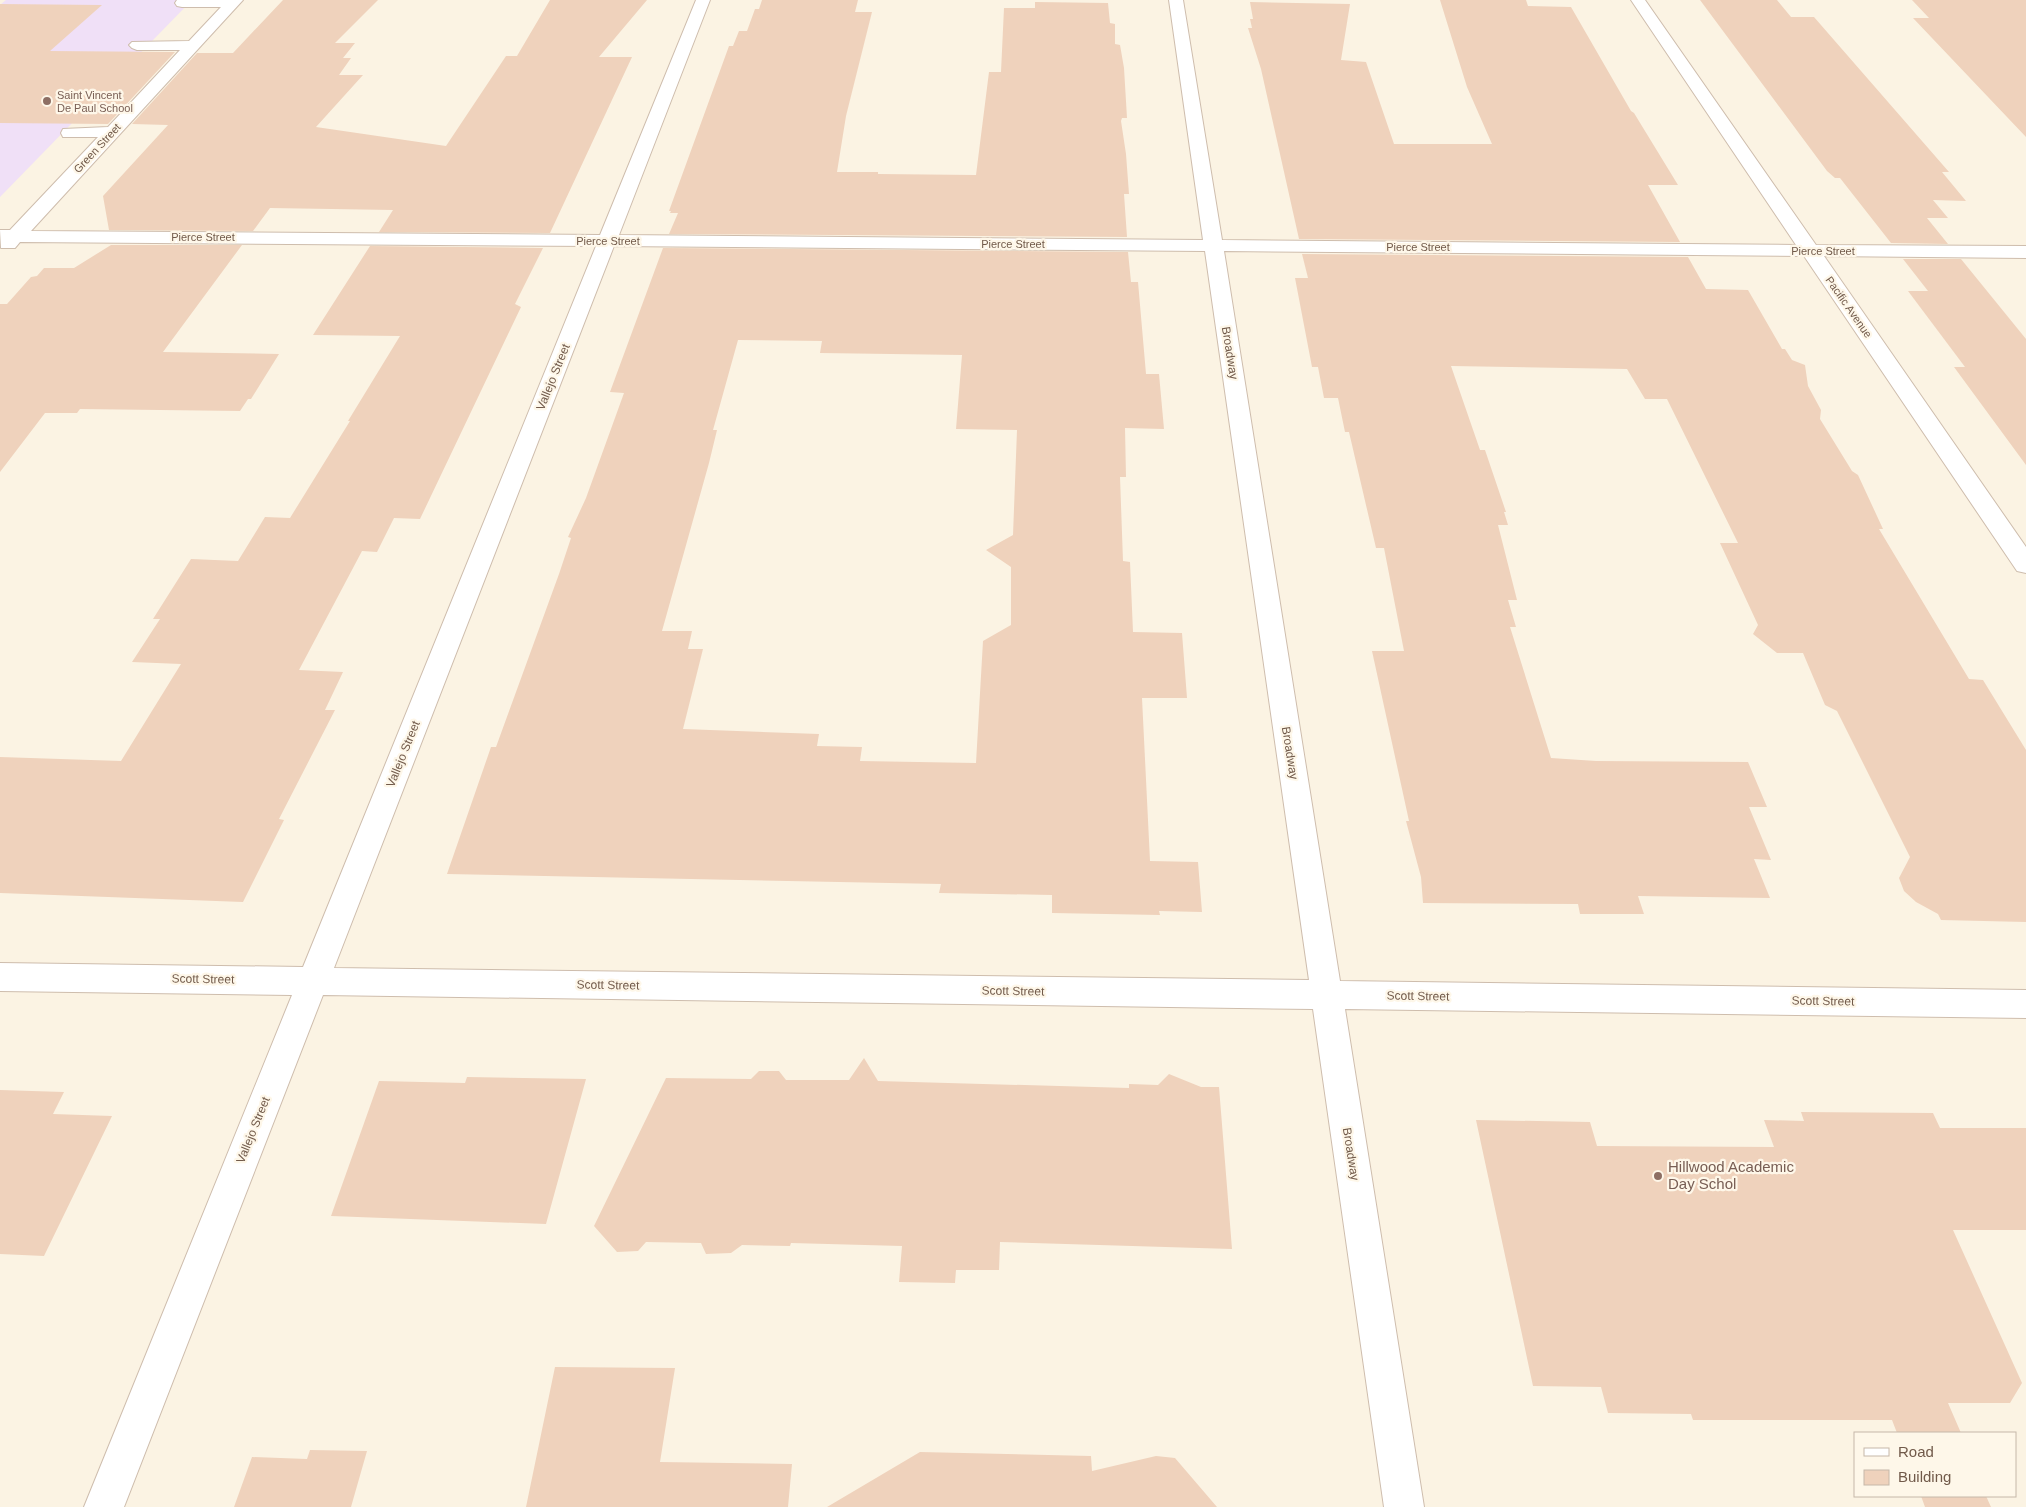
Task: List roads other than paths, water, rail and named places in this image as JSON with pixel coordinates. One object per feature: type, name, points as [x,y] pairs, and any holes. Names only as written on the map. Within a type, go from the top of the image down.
[{"type":"street","name":"Vallejo Street","points":[[104,1507],[703,0]]},
{"type":"street","name":"Broadway","points":[[1176,0],[1404,1507]]},
{"type":"street","name":"Pacific Avenue","points":[[1638,0],[2026,565]]},
{"type":"street","points":[[182,2],[235,1]]},
{"type":"street","name":"Green Street","points":[[0,252],[8,236],[112,132],[235,1]]},
{"type":"street","points":[[137,45],[193,46]]},
{"type":"street","points":[[69,133],[112,132]]},
{"type":"street","name":"Pierce Street","points":[[8,236],[2026,252]]},
{"type":"street","name":"Scott Street","points":[[0,977],[2026,1004]]},
{"type":"place","name":"Saint Vincent De Paul School","points":[[47,101]]},
{"type":"place","name":"Hillwood Academic Day Schol","points":[[1658,1176]]}]
